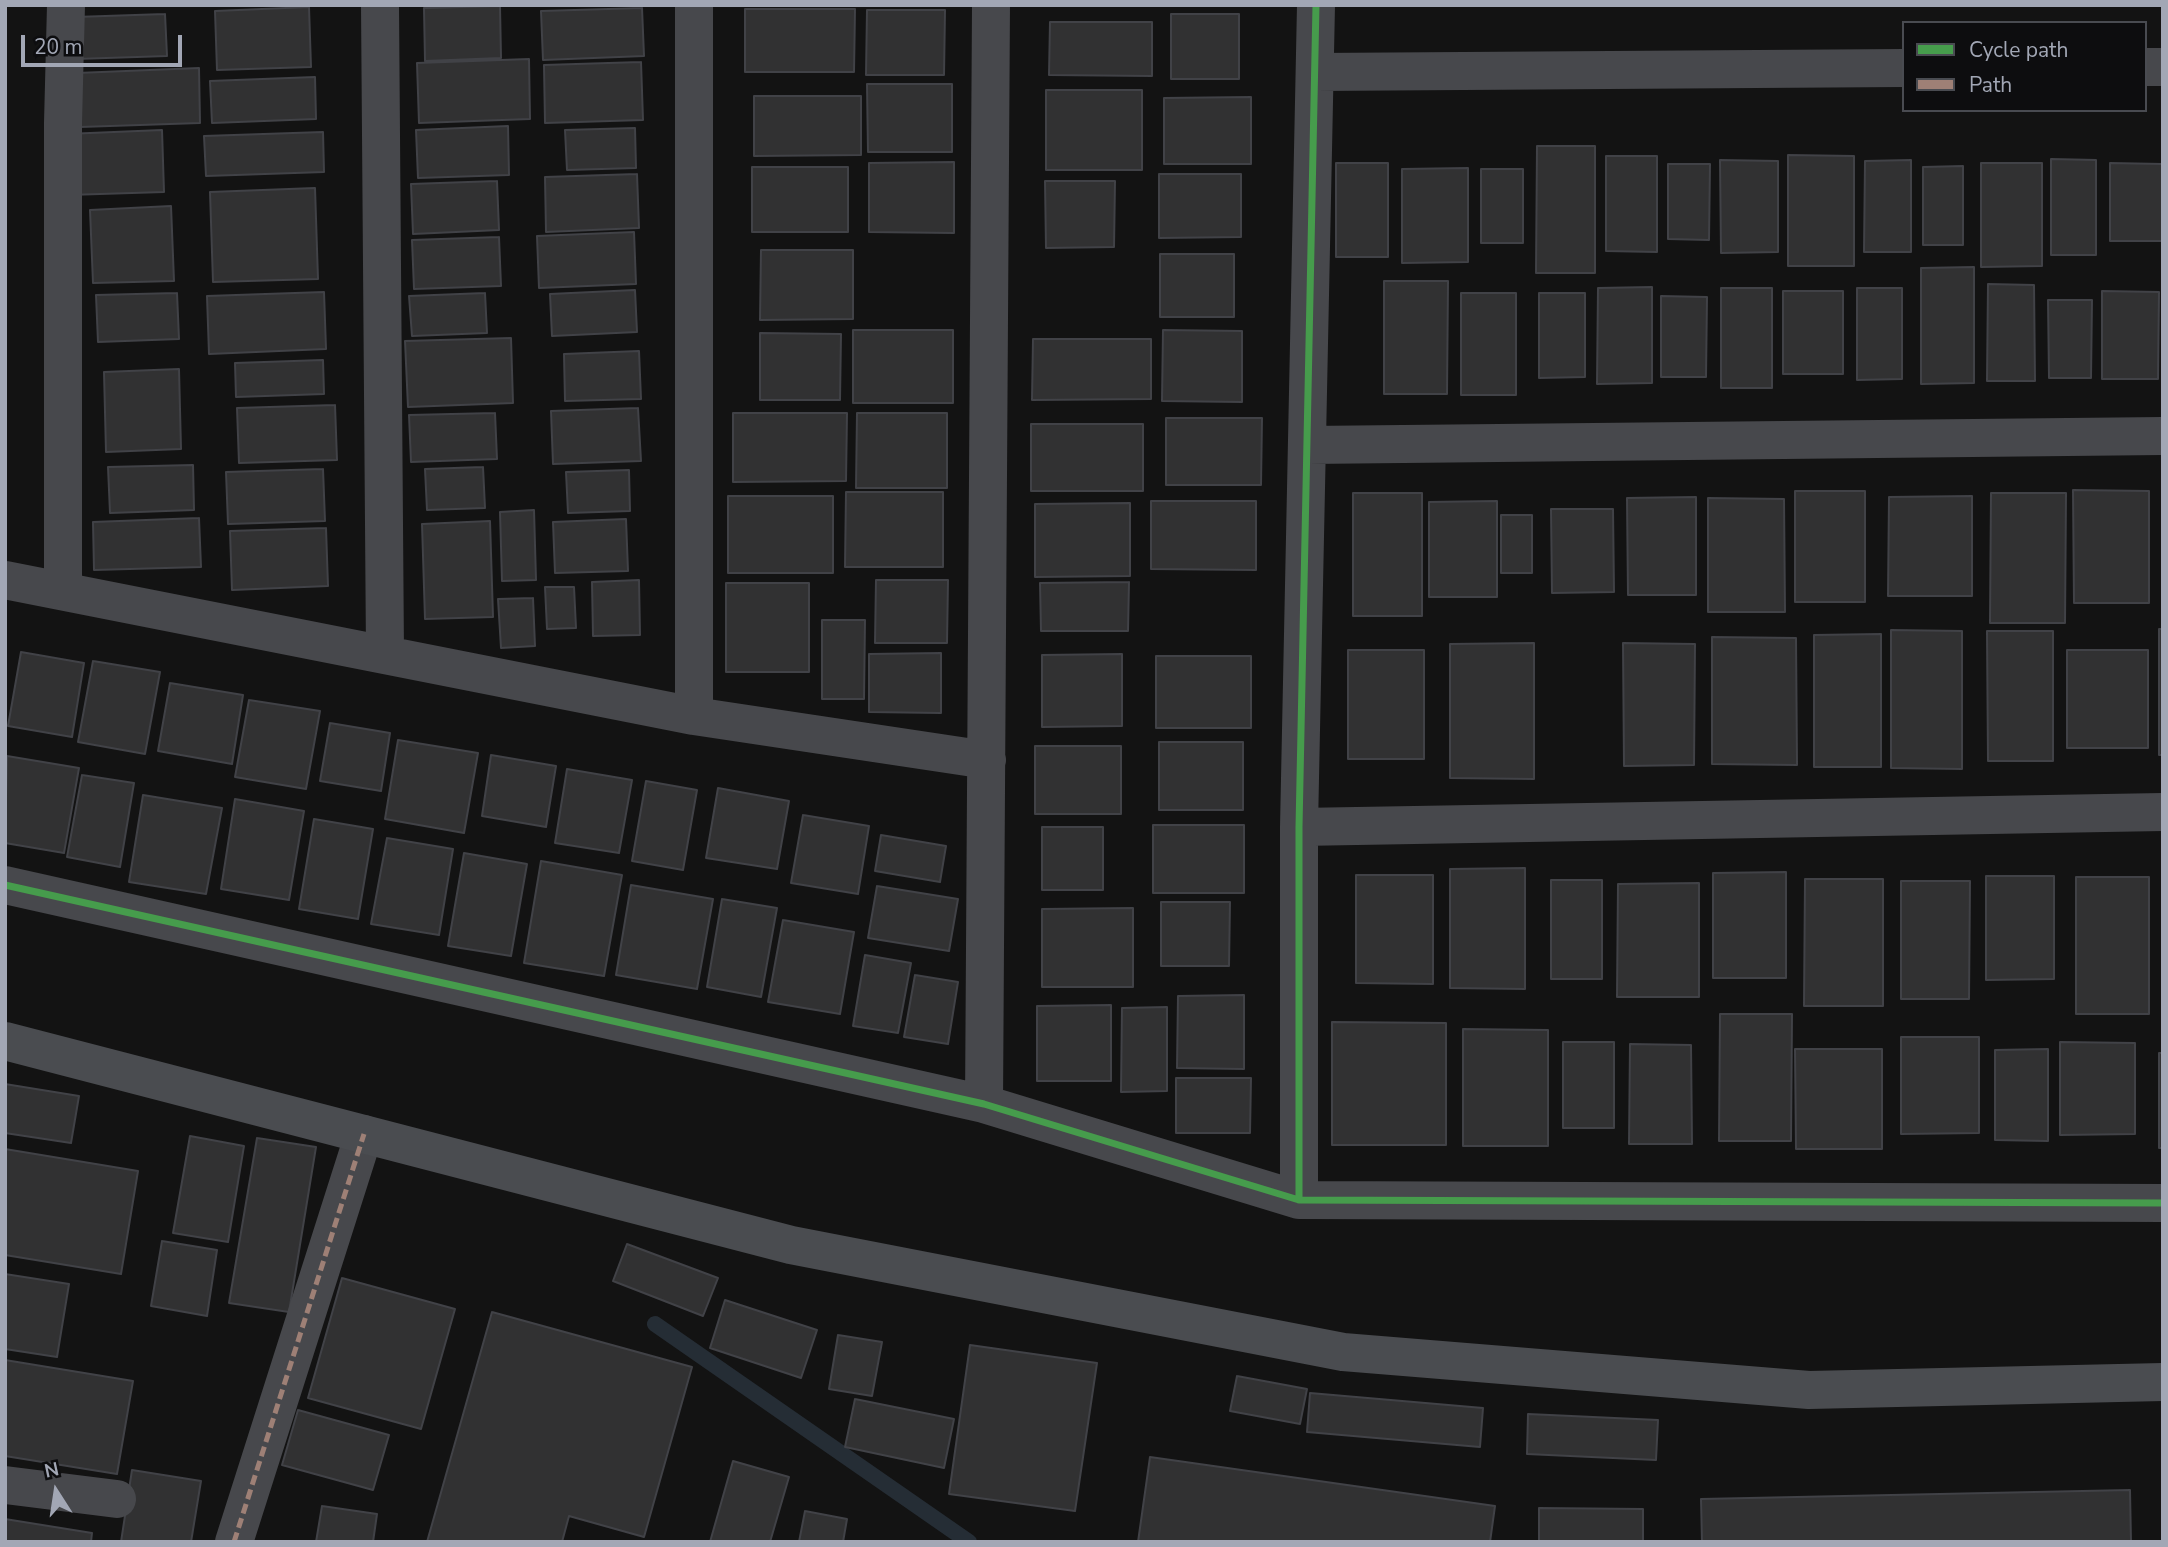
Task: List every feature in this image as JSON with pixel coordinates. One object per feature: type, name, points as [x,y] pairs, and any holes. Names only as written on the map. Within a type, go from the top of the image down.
[{"type":"main road","points":[[5,1041],[791,1245],[1343,1352],[1810,1390],[2163,1382]]},
{"type":"street","points":[[64,591],[63,123],[66,5]]},
{"type":"street","points":[[380,5],[385,653]]},
{"type":"street","points":[[694,5],[694,716]]},
{"type":"street","points":[[984,1104],[991,5]]},
{"type":"street","points":[[1298,1200],[1299,827],[1316,5]]},
{"type":"street","points":[[1316,72],[1902,68]]},
{"type":"street","points":[[1308,445],[2163,436]]},
{"type":"street","points":[[5,580],[694,716],[987,760]]},
{"type":"street","points":[[1299,827],[2163,812]]},
{"type":"street","points":[[5,886],[984,1104],[1298,1200],[2163,1203]]},
{"type":"street","points":[[234,1542],[364,1134]]},
{"type":"street","points":[[5,1485],[117,1499]]},
{"type":"building","points":[[500,6],[501,58],[425,61],[424,8]]},
{"type":"building","points":[[309,7],[311,67],[217,70],[215,11]]},
{"type":"building","points":[[642,8],[644,56],[543,60],[541,11]]},
{"type":"building","points":[[745,9],[855,9],[854,72],[745,72]]},
{"type":"building","points":[[867,10],[945,10],[944,75],[866,75]]},
{"type":"building","points":[[165,14],[167,56],[76,59],[75,17]]},
{"type":"building","points":[[1171,14],[1239,14],[1239,79],[1171,79]]},
{"type":"building","points":[[1050,22],[1152,22],[1152,76],[1049,75]]},
{"type":"building","points":[[529,59],[530,119],[419,123],[417,63]]},
{"type":"building","points":[[641,62],[643,120],[545,123],[544,65]]},
{"type":"building","points":[[199,68],[200,123],[80,127],[77,73]]},
{"type":"building","points":[[315,77],[316,119],[212,123],[210,81]]},
{"type":"building","points":[[867,84],[952,84],[952,152],[868,152]]},
{"type":"building","points":[[1046,90],[1142,90],[1142,170],[1046,170]]},
{"type":"building","points":[[754,96],[861,96],[861,155],[754,156]]},
{"type":"building","points":[[1251,97],[1251,164],[1164,164],[1164,98]]},
{"type":"building","points":[[508,126],[509,175],[418,178],[416,130]]},
{"type":"building","points":[[635,128],[636,168],[567,170],[565,130]]},
{"type":"building","points":[[162,130],[164,192],[68,195],[66,134]]},
{"type":"building","points":[[323,132],[324,172],[206,176],[204,136]]},
{"type":"building","points":[[1537,146],[1595,146],[1595,273],[1536,273]]},
{"type":"building","points":[[1788,155],[1854,156],[1854,266],[1788,266]]},
{"type":"building","points":[[1606,156],[1657,156],[1657,252],[1606,251]]},
{"type":"building","points":[[2051,159],[2096,160],[2096,255],[2051,255]]},
{"type":"building","points":[[1720,160],[1778,161],[1778,252],[1721,253]]},
{"type":"building","points":[[1911,160],[1911,252],[1864,252],[1865,161]]},
{"type":"building","points":[[954,162],[954,233],[869,232],[869,163]]},
{"type":"building","points":[[1336,163],[1388,163],[1388,257],[1336,257]]},
{"type":"building","points":[[1981,163],[2042,163],[2042,266],[1981,267]]},
{"type":"building","points":[[2110,163],[2163,164],[2163,241],[2110,241]]},
{"type":"building","points":[[1668,164],[1710,164],[1709,240],[1668,239]]},
{"type":"building","points":[[1963,166],[1963,245],[1923,245],[1923,167]]},
{"type":"building","points":[[752,167],[848,167],[848,232],[752,232]]},
{"type":"building","points":[[1468,168],[1468,262],[1402,263],[1402,169]]},
{"type":"building","points":[[1481,169],[1523,169],[1523,243],[1481,243]]},
{"type":"building","points":[[637,174],[639,228],[546,232],[545,177]]},
{"type":"building","points":[[1159,174],[1241,174],[1241,237],[1159,238]]},
{"type":"building","points":[[497,181],[499,230],[413,234],[411,184]]},
{"type":"building","points":[[1045,181],[1115,181],[1114,247],[1046,248]]},
{"type":"building","points":[[315,188],[318,279],[213,282],[210,192]]},
{"type":"building","points":[[171,206],[174,281],[93,283],[90,210]]},
{"type":"building","points":[[634,232],[636,284],[539,288],[537,236]]},
{"type":"building","points":[[499,237],[501,286],[414,289],[412,240]]},
{"type":"building","points":[[761,250],[853,250],[853,319],[760,320]]},
{"type":"building","points":[[1160,254],[1234,254],[1234,317],[1160,317]]},
{"type":"building","points":[[1974,267],[1974,383],[1921,384],[1921,268]]},
{"type":"building","points":[[1384,281],[1448,281],[1447,394],[1384,394]]},
{"type":"building","points":[[1988,284],[2034,285],[2035,381],[1987,381]]},
{"type":"building","points":[[1652,287],[1652,383],[1597,384],[1598,288]]},
{"type":"building","points":[[1721,288],[1772,288],[1772,388],[1721,388]]},
{"type":"building","points":[[1857,288],[1902,288],[1902,379],[1857,380]]},
{"type":"building","points":[[635,290],[637,332],[552,336],[550,294]]},
{"type":"building","points":[[1783,291],[1843,291],[1843,374],[1783,374]]},
{"type":"building","points":[[2102,291],[2159,292],[2158,379],[2102,379]]},
{"type":"building","points":[[324,292],[326,349],[209,354],[207,296]]},
{"type":"building","points":[[177,293],[179,339],[98,342],[96,295]]},
{"type":"building","points":[[485,293],[487,333],[412,336],[409,296]]},
{"type":"building","points":[[1461,293],[1516,293],[1516,395],[1461,395]]},
{"type":"building","points":[[1539,293],[1585,293],[1585,377],[1539,378]]},
{"type":"building","points":[[1661,296],[1707,297],[1706,377],[1661,377]]},
{"type":"building","points":[[2048,300],[2092,300],[2091,378],[2049,378]]},
{"type":"building","points":[[853,330],[953,330],[953,403],[853,403]]},
{"type":"building","points":[[1163,330],[1242,331],[1242,402],[1162,401]]},
{"type":"building","points":[[760,333],[841,334],[840,400],[760,400]]},
{"type":"building","points":[[511,338],[513,403],[408,407],[405,341]]},
{"type":"building","points":[[1033,339],[1151,339],[1151,399],[1032,400]]},
{"type":"building","points":[[639,351],[641,399],[565,401],[564,354]]},
{"type":"building","points":[[323,360],[324,394],[236,397],[235,363]]},
{"type":"building","points":[[179,369],[181,449],[106,452],[104,372]]},
{"type":"building","points":[[335,405],[337,460],[239,463],[237,408]]},
{"type":"building","points":[[638,408],[641,461],[553,464],[551,411]]},
{"type":"building","points":[[495,413],[497,459],[411,462],[409,415]]},
{"type":"building","points":[[733,413],[847,413],[846,481],[733,482]]},
{"type":"building","points":[[857,413],[947,413],[947,488],[856,488]]},
{"type":"building","points":[[1166,418],[1262,418],[1261,485],[1166,485]]},
{"type":"building","points":[[1031,424],[1143,424],[1143,491],[1031,491]]},
{"type":"building","points":[[193,465],[194,510],[110,513],[108,467]]},
{"type":"building","points":[[483,467],[485,508],[427,510],[425,469]]},
{"type":"building","points":[[323,469],[325,521],[228,524],[226,472]]},
{"type":"building","points":[[629,470],[630,511],[568,513],[566,472]]},
{"type":"building","points":[[2073,490],[2149,491],[2149,603],[2074,603]]},
{"type":"building","points":[[1795,491],[1865,491],[1865,602],[1795,602]]},
{"type":"building","points":[[846,492],[943,492],[943,567],[845,567]]},
{"type":"building","points":[[1353,493],[1422,493],[1422,616],[1353,616]]},
{"type":"building","points":[[1991,493],[2066,493],[2065,623],[1990,623]]},
{"type":"building","points":[[728,496],[833,496],[833,573],[728,573]]},
{"type":"building","points":[[1972,496],[1972,596],[1888,596],[1889,497]]},
{"type":"building","points":[[1696,497],[1696,595],[1628,595],[1627,498]]},
{"type":"building","points":[[1708,498],[1784,499],[1785,612],[1708,612]]},
{"type":"building","points":[[1151,501],[1256,501],[1256,570],[1151,569]]},
{"type":"building","points":[[1497,501],[1497,597],[1429,597],[1429,502]]},
{"type":"building","points":[[1130,503],[1130,576],[1035,577],[1035,504]]},
{"type":"building","points":[[1551,509],[1613,509],[1614,592],[1552,593]]},
{"type":"building","points":[[534,510],[536,580],[502,581],[500,512]]},
{"type":"building","points":[[1501,515],[1532,515],[1532,573],[1501,573]]},
{"type":"building","points":[[199,518],[201,567],[94,570],[93,522]]},
{"type":"building","points":[[626,519],[628,571],[555,573],[553,522]]},
{"type":"building","points":[[490,521],[493,617],[425,619],[422,524]]},
{"type":"building","points":[[326,528],[328,586],[232,590],[230,531]]},
{"type":"building","points":[[639,580],[640,635],[593,636],[592,582]]},
{"type":"building","points":[[876,580],[948,580],[947,643],[875,643]]},
{"type":"building","points":[[1129,582],[1128,631],[1041,631],[1040,583]]},
{"type":"building","points":[[726,583],[809,583],[809,672],[726,672]]},
{"type":"building","points":[[545,587],[574,587],[576,628],[547,629]]},
{"type":"building","points":[[533,598],[535,646],[501,648],[498,599]]},
{"type":"building","points":[[822,620],[865,620],[864,699],[822,699]]},
{"type":"building","points":[[2159,629],[2163,629],[2163,755],[2159,755]]},
{"type":"building","points":[[1891,630],[1962,631],[1962,769],[1891,768]]},
{"type":"building","points":[[1987,631],[2053,631],[2053,761],[1988,761]]},
{"type":"building","points":[[1881,634],[1881,767],[1814,767],[1814,635]]},
{"type":"building","points":[[1712,637],[1796,638],[1797,765],[1712,764]]},
{"type":"building","points":[[1534,643],[1534,779],[1450,778],[1450,644]]},
{"type":"building","points":[[1623,643],[1695,644],[1694,765],[1624,766]]},
{"type":"building","points":[[1348,650],[1424,650],[1424,759],[1348,759]]},
{"type":"building","points":[[2067,650],[2148,650],[2148,748],[2067,748]]},
{"type":"building","points":[[21,652],[84,663],[72,737],[8,726]]},
{"type":"building","points":[[941,653],[941,713],[869,712],[869,654]]},
{"type":"building","points":[[1122,654],[1122,726],[1042,727],[1042,655]]},
{"type":"building","points":[[1156,656],[1251,656],[1251,728],[1156,728]]},
{"type":"building","points":[[93,661],[160,672],[145,754],[78,742]]},
{"type":"building","points":[[170,683],[243,695],[232,764],[158,751]]},
{"type":"building","points":[[249,700],[320,711],[306,789],[235,777]]},
{"type":"building","points":[[330,723],[390,733],[381,791],[320,781]]},
{"type":"building","points":[[398,740],[478,753],[464,833],[385,819]]},
{"type":"building","points":[[1159,742],[1243,742],[1243,810],[1159,810]]},
{"type":"building","points":[[1035,746],[1121,746],[1121,814],[1035,814]]},
{"type":"building","points":[[491,755],[556,766],[546,827],[482,816]]},
{"type":"building","points":[[7,756],[79,768],[64,853],[5,843]]},
{"type":"building","points":[[567,769],[632,780],[619,853],[555,843]]},
{"type":"building","points":[[82,775],[134,783],[120,867],[67,857]]},
{"type":"building","points":[[646,781],[697,790],[683,870],[632,861]]},
{"type":"building","points":[[718,788],[789,801],[777,869],[706,858]]},
{"type":"building","points":[[143,795],[222,808],[206,894],[129,882]]},
{"type":"building","points":[[235,799],[304,811],[289,900],[221,889]]},
{"type":"building","points":[[803,815],[869,826],[858,894],[791,883]]},
{"type":"building","points":[[314,819],[373,829],[358,919],[299,909]]},
{"type":"building","points":[[1153,825],[1244,825],[1244,893],[1153,893]]},
{"type":"building","points":[[1042,827],[1103,827],[1103,890],[1042,890]]},
{"type":"building","points":[[881,835],[946,846],[940,882],[875,871]]},
{"type":"building","points":[[387,838],[453,849],[439,935],[371,924]]},
{"type":"building","points":[[464,853],[527,864],[511,956],[448,946]]},
{"type":"building","points":[[541,861],[622,875],[604,976],[524,963]]},
{"type":"building","points":[[1525,868],[1525,989],[1450,988],[1450,869]]},
{"type":"building","points":[[1786,872],[1786,978],[1713,978],[1713,873]]},
{"type":"building","points":[[1356,875],[1433,875],[1433,984],[1356,983]]},
{"type":"building","points":[[1986,876],[2054,876],[2054,979],[1986,980]]},
{"type":"building","points":[[2076,877],[2149,877],[2149,1014],[2076,1014]]},
{"type":"building","points":[[1805,879],[1883,879],[1883,1006],[1804,1006]]},
{"type":"building","points":[[1551,880],[1602,880],[1602,979],[1551,979]]},
{"type":"building","points":[[1901,881],[1970,881],[1969,999],[1901,999]]},
{"type":"building","points":[[1699,883],[1699,997],[1617,997],[1618,884]]},
{"type":"building","points":[[631,885],[713,899],[697,989],[616,975]]},
{"type":"building","points":[[877,886],[958,899],[949,951],[868,938]]},
{"type":"building","points":[[722,899],[777,908],[761,997],[707,987]]},
{"type":"building","points":[[1161,902],[1230,902],[1229,966],[1161,966]]},
{"type":"building","points":[[1133,908],[1133,987],[1042,987],[1042,909]]},
{"type":"building","points":[[783,920],[854,932],[840,1014],[768,1002]]},
{"type":"building","points":[[865,955],[911,963],[898,1033],[853,1026]]},
{"type":"building","points":[[915,975],[958,982],[948,1044],[904,1037]]},
{"type":"building","points":[[1244,995],[1244,1069],[1177,1068],[1178,996]]},
{"type":"building","points":[[1111,1005],[1111,1081],[1037,1081],[1037,1006]]},
{"type":"building","points":[[1167,1007],[1167,1091],[1121,1092],[1122,1008]]},
{"type":"building","points":[[1720,1014],[1792,1014],[1791,1141],[1719,1141]]},
{"type":"building","points":[[1332,1022],[1446,1023],[1446,1145],[1332,1145]]},
{"type":"building","points":[[1463,1029],[1548,1030],[1548,1146],[1463,1146]]},
{"type":"building","points":[[1901,1037],[1979,1037],[1979,1133],[1901,1134]]},
{"type":"building","points":[[1563,1042],[1614,1042],[1614,1128],[1563,1128]]},
{"type":"building","points":[[2060,1042],[2135,1043],[2135,1134],[2060,1135]]},
{"type":"building","points":[[1630,1044],[1691,1045],[1692,1144],[1629,1144]]},
{"type":"building","points":[[1795,1049],[1882,1049],[1882,1149],[1796,1149]]},
{"type":"building","points":[[2048,1049],[2048,1141],[1995,1140],[1995,1050]]},
{"type":"building","points":[[2159,1053],[2163,1053],[2163,1148],[2159,1148]]},
{"type":"building","points":[[1176,1078],[1251,1078],[1250,1133],[1176,1133]]},
{"type":"building","points":[[5,1084],[79,1096],[71,1143],[5,1133]]},
{"type":"building","points":[[190,1136],[244,1146],[228,1242],[173,1233]]},
{"type":"building","points":[[257,1138],[316,1147],[289,1312],[229,1303]]},
{"type":"building","points":[[5,1149],[138,1171],[121,1274],[5,1255]]},
{"type":"building","points":[[162,1241],[217,1250],[207,1316],[151,1306]]},
{"type":"building","points":[[627,1244],[718,1278],[703,1316],[613,1281]]},
{"type":"building","points":[[5,1274],[69,1284],[57,1357],[5,1349]]},
{"type":"building","points":[[342,1278],[455,1309],[421,1429],[308,1398]]},
{"type":"building","points":[[725,1300],[817,1330],[801,1378],[710,1348]]},
{"type":"building","points":[[492,1312],[692,1367],[644,1537],[569,1516],[562,1542],[427,1542]]},
{"type":"building","points":[[838,1335],[882,1342],[872,1396],[829,1389]]},
{"type":"building","points":[[970,1345],[1097,1363],[1075,1511],[949,1494]]},
{"type":"building","points":[[5,1360],[133,1381],[117,1474],[5,1456]]},
{"type":"building","points":[[1237,1376],[1307,1389],[1300,1424],[1230,1411]]},
{"type":"building","points":[[1310,1393],[1483,1408],[1480,1447],[1307,1432]]},
{"type":"building","points":[[855,1399],[954,1419],[944,1468],[845,1447]]},
{"type":"building","points":[[298,1410],[389,1435],[373,1490],[282,1465]]},
{"type":"building","points":[[1528,1414],[1658,1420],[1656,1460],[1527,1454]]},
{"type":"building","points":[[1150,1457],[1495,1506],[1490,1542],[1138,1542]]},
{"type":"building","points":[[733,1461],[789,1477],[770,1542],[710,1542]]},
{"type":"building","points":[[132,1470],[201,1481],[191,1542],[121,1542]]},
{"type":"building","points":[[2130,1490],[2131,1542],[1702,1542],[1701,1499]]},
{"type":"building","points":[[322,1506],[377,1514],[373,1542],[316,1542]]},
{"type":"building","points":[[1539,1508],[1643,1509],[1643,1542],[1539,1542]]},
{"type":"building","points":[[805,1511],[847,1519],[843,1542],[799,1542]]},
{"type":"building","points":[[5,1519],[92,1533],[91,1542],[5,1542]]},
{"type":"waterway","points":[[655,1324],[969,1542]]},
{"type":"marked path","points":[[234,1542],[364,1134]]},
{"type":"cycle path","points":[[1299,1200],[1299,827],[1316,5]]},
{"type":"cycle path","points":[[5,885],[984,1104],[1299,1200],[2163,1203]]}]
